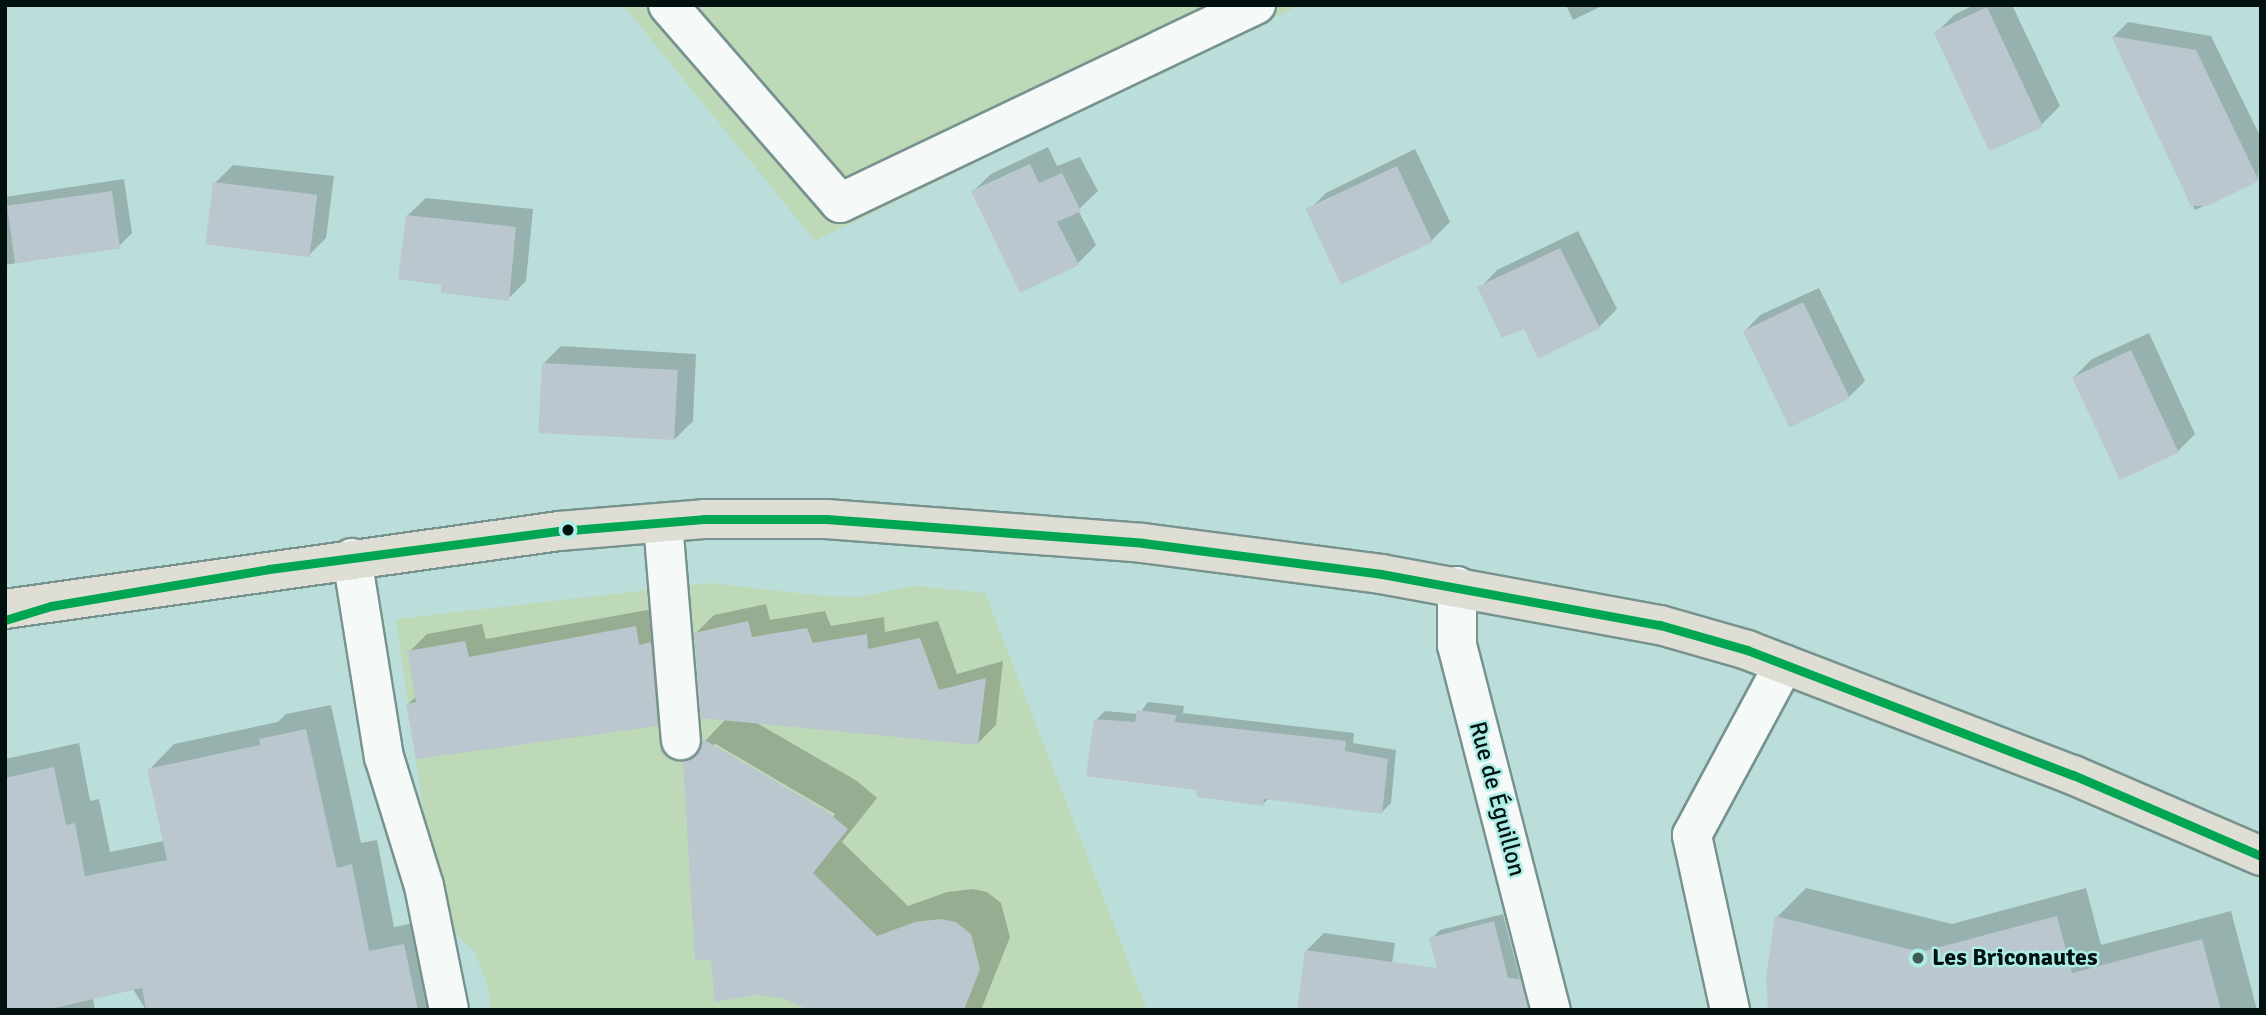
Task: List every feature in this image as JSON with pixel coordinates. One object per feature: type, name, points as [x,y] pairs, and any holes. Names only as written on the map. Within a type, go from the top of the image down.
[{"type":"main road","points":[[5,609],[51,606],[352,558],[663,523],[826,519],[976,528],[1266,557],[1457,586],[1660,625],[1784,664],[2073,775],[2261,856]]},
{"type":"main road","points":[[5,620],[51,606]]},
{"type":"street","points":[[668,5],[840,203],[1256,5]]},
{"type":"street","points":[[663,523],[681,740]]},
{"type":"street","points":[[352,558],[384,757],[424,886],[449,1010]]},
{"type":"street","name":"Rue de Éguillon","points":[[1457,586],[1457,645],[1551,1010]]},
{"type":"street","points":[[1730,1010],[1692,835],[1784,664]]},
{"type":"green space","points":[[623,5],[1300,5],[815,241]]},
{"type":"green space","points":[[710,583],[824,596],[859,597],[915,586],[985,593],[1147,1010],[491,1010],[487,983],[475,953],[452,929],[424,816],[396,619]]},
{"type":"building","points":[[1987,7],[2043,127],[1989,152],[1934,32]]},
{"type":"building","points":[[2111,36],[2196,50],[2259,181],[2207,206],[2191,206]]},
{"type":"building","points":[[1030,164],[1039,183],[1062,173],[1081,211],[1057,222],[1079,265],[1020,293],[971,191]]},
{"type":"building","points":[[1397,166],[1432,242],[1341,285],[1305,209]]},
{"type":"building","points":[[213,182],[317,195],[310,257],[205,245]]},
{"type":"building","points":[[112,191],[120,248],[15,263],[7,206]]},
{"type":"building","points":[[406,215],[516,227],[509,301],[441,293],[441,285],[398,279]]},
{"type":"building","points":[[1560,248],[1600,328],[1538,359],[1524,329],[1502,338],[1477,287]]},
{"type":"building","points":[[1803,302],[1850,398],[1790,428],[1743,331]]},
{"type":"building","points":[[2131,350],[2179,452],[2120,480],[2072,377]]},
{"type":"building","points":[[542,363],[678,370],[674,440],[538,433]]},
{"type":"building","points":[[748,621],[752,637],[807,628],[813,643],[867,634],[868,649],[920,638],[939,690],[986,678],[978,745],[701,718],[694,633]]},
{"type":"building","points":[[636,626],[639,645],[651,642],[658,726],[416,759],[406,704],[416,702],[407,651],[465,641],[469,657]]},
{"type":"building","points":[[1137,710],[1176,715],[1175,722],[1346,741],[1345,751],[1388,759],[1382,814],[1264,799],[1263,806],[1197,797],[1196,790],[1086,776],[1094,719],[1135,722]]},
{"type":"building","points":[[306,729],[337,868],[352,864],[369,951],[404,944],[418,1010],[146,1010],[142,988],[46,1010],[5,1010],[5,778],[54,767],[66,825],[75,823],[85,876],[167,860],[147,769],[260,745],[259,739]]},
{"type":"building","points":[[703,739],[826,811],[848,829],[813,873],[877,936],[915,922],[941,919],[956,922],[971,934],[980,969],[964,1010],[809,1010],[782,998],[756,995],[715,1002],[711,960],[695,960],[683,762],[694,758]]},
{"type":"building","name":"Les Briconautes","points":[[1775,916],[1921,952],[2057,916],[2072,973],[2202,939],[2221,1010],[1768,1010],[1766,976]]},
{"type":"building","points":[[1494,921],[1508,978],[1521,979],[1528,1010],[1297,1010],[1305,950],[1437,968],[1429,938]]},
{"type":"transit line","points":[[5,620],[51,606],[269,569],[559,531],[704,519],[826,519],[1143,543],[1381,574],[1660,625],[1747,650],[2073,775],[2261,856]]},
{"type":"place","name":"Les Briconautes","points":[[1918,958]]}]
